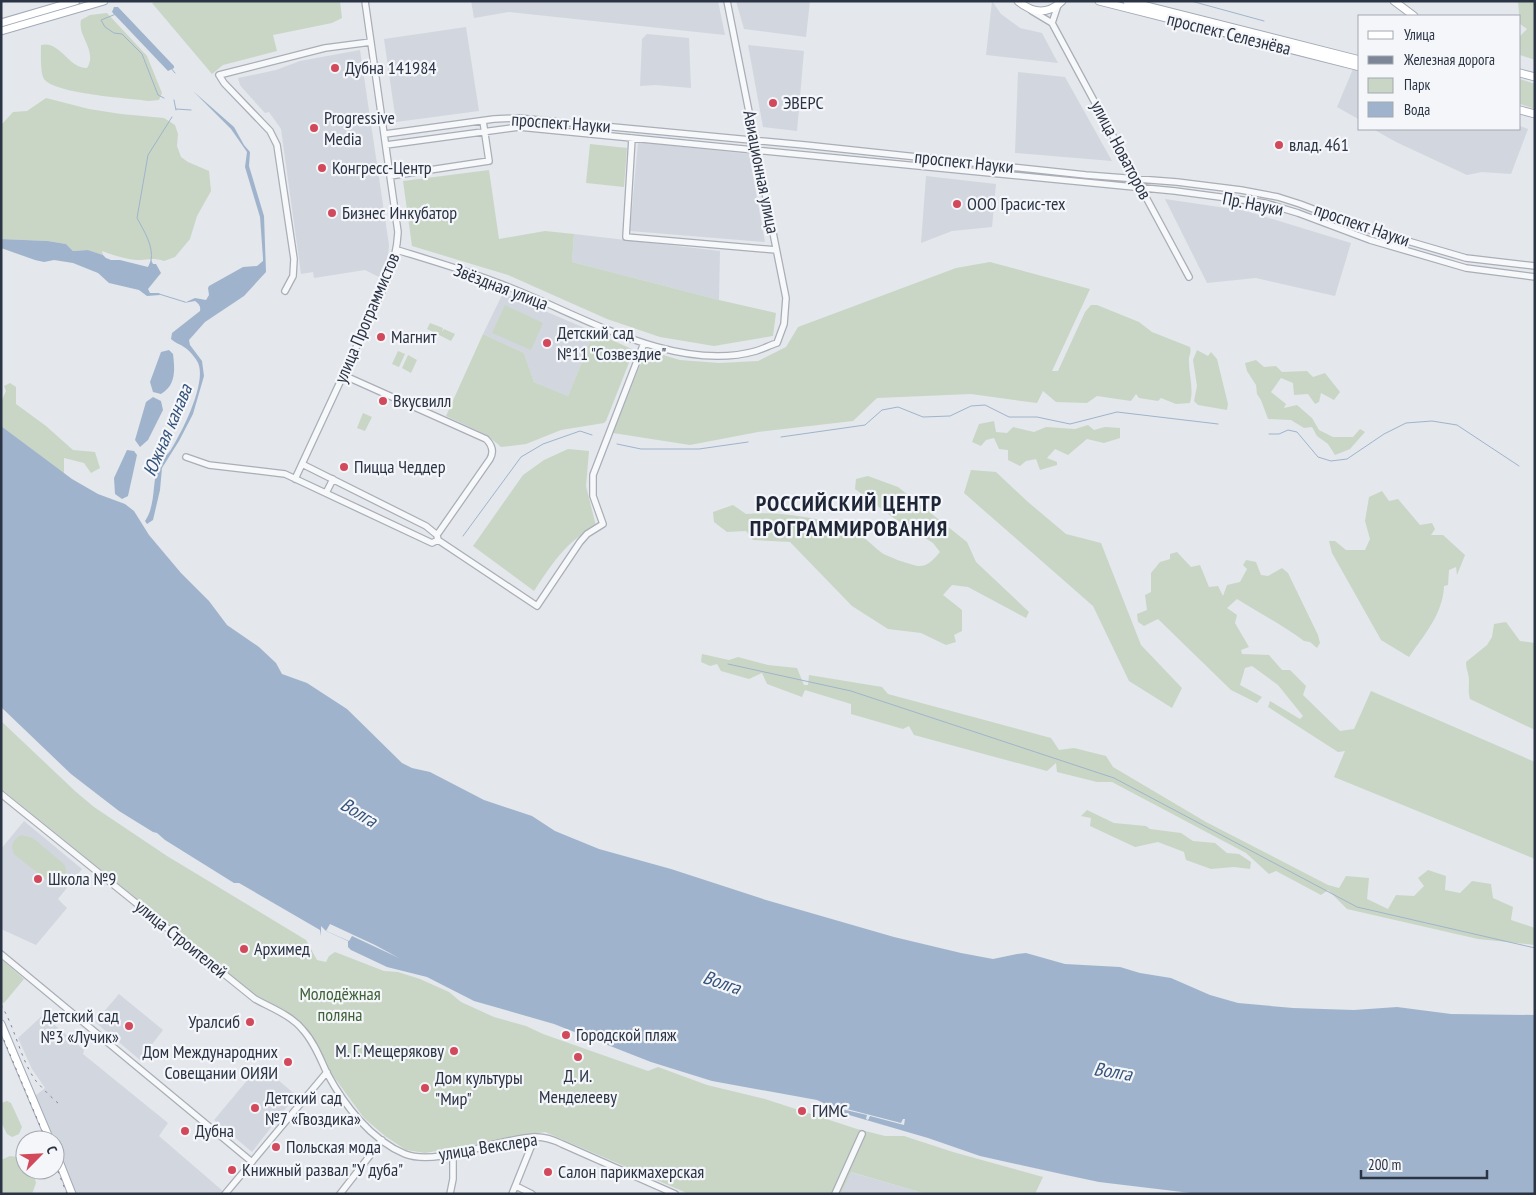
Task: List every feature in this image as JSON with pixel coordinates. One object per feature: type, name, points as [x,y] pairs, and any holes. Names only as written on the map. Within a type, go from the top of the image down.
[{"type":"main road","points":[[1,23],[76,1]]},
{"type":"main road","points":[[1,31],[104,1]]},
{"type":"main road","name":"проспект Селезнёва","points":[[1098,1],[1358,66]]},
{"type":"main road","name":"проспект Селезнёва","points":[[1127,1],[1358,59]]},
{"type":"main road","points":[[1394,1],[1413,15]]},
{"type":"main road","points":[[1019,2],[1028,9],[1044,11],[1061,2]]},
{"type":"main road","points":[[1521,73],[1535,77]]},
{"type":"main road","points":[[1521,110],[1535,114]]},
{"type":"main road","points":[[1,1024],[46,1130]]},
{"type":"main road","points":[[65,1176],[72,1194]]},
{"type":"street","name":"улица Программистов","points":[[295,479],[393,265],[397,250],[398,232],[365,1]]},
{"type":"street","name":"Авиационная улица","points":[[727,1],[786,298],[784,324],[777,343]]},
{"type":"street","points":[[1028,9],[1052,23],[1061,2]]},
{"type":"street","name":"улица Новаторов","points":[[1052,23],[1189,277]]},
{"type":"street","points":[[285,291],[293,276],[294,259],[277,145],[270,132],[224,83],[219,75],[325,48],[371,42]]},
{"type":"street","name":"проспект Науки","points":[[384,134],[518,118],[1232,189],[1278,197],[1345,221],[1466,258],[1535,266]]},
{"type":"street","points":[[390,176],[489,161],[483,121]]},
{"type":"street","name":"проспект Науки","points":[[386,145],[519,126],[1141,188]]},
{"type":"street","points":[[632,138],[626,237],[776,250]]},
{"type":"street","name":"Пр. Науки","points":[[1141,188],[1265,203],[1342,228],[1370,240],[1466,268],[1535,277]]},
{"type":"street","points":[[1342,228],[1345,221]]},
{"type":"street","name":"Звёздная улица","points":[[397,250],[506,286],[596,325],[644,343],[686,353],[724,356],[755,351],[777,343]]},
{"type":"street","points":[[186,457],[209,465],[285,474],[436,539],[538,606],[580,542],[587,534],[603,524],[593,496],[593,475],[644,343]]},
{"type":"street","points":[[343,375],[486,439],[490,443],[492,455],[490,459],[436,539]]},
{"type":"street","points":[[302,464],[426,526],[436,539]]},
{"type":"street","points":[[326,493],[333,479]]},
{"type":"street","name":"улица Строителей","points":[[1,794],[255,999],[299,1025],[315,1047],[327,1072]]},
{"type":"street","points":[[1,954],[252,1162]]},
{"type":"street","points":[[225,1194],[327,1072]]},
{"type":"street","name":"улица Векслера","points":[[327,1072],[348,1105],[382,1140],[413,1157],[434,1157],[543,1137],[675,1194]]},
{"type":"street","points":[[835,1194],[862,1134]]},
{"type":"street","points":[[512,1194],[535,1137]]},
{"type":"street","points":[[340,1194],[382,1140]]},
{"type":"street","points":[[450,1194],[453,1179],[453,1153]]},
{"type":"street","points":[[516,1186],[532,1194]]},
{"type":"shaded area","points":[[471,1],[718,1],[725,35],[509,12],[474,18]]},
{"type":"shaded area","points":[[736,1],[810,1],[806,37],[744,29]]},
{"type":"shaded area","points":[[992,1],[1001,14],[1020,28],[1042,33],[1058,63],[986,55]]},
{"type":"shaded area","points":[[466,27],[479,111],[396,122],[384,39]]},
{"type":"shaded area","points":[[647,34],[689,38],[691,88],[655,85],[640,86],[642,39]]},
{"type":"shaded area","points":[[748,45],[804,51],[797,131],[763,127]]},
{"type":"shaded area","points":[[360,50],[389,245],[388,258],[379,277],[365,270],[314,278],[313,272],[301,274],[281,129],[269,112],[265,113],[245,91],[240,85],[238,78],[276,70],[300,61]]},
{"type":"shaded area","points":[[1353,69],[1358,70],[1358,119],[1337,107]]},
{"type":"shaded area","points":[[1018,72],[1065,77],[1112,161],[1015,153]]},
{"type":"shaded area","points":[[1521,126],[1528,129],[1511,174],[1482,172],[1467,175],[1375,130],[1521,130]]},
{"type":"shaded area","points":[[638,142],[749,154],[765,242],[630,231]]},
{"type":"shaded area","name":"ООО Грасис-тех","points":[[926,176],[996,184],[992,227],[952,231],[921,243]]},
{"type":"shaded area","points":[[1165,199],[1246,211],[1351,243],[1335,296],[1256,278],[1207,283]]},
{"type":"shaded area","points":[[574,234],[720,251],[719,300],[572,262]]},
{"type":"shaded area","name":"Детский сад №11 \"Созвездие\"","points":[[503,293],[594,332],[568,396],[534,382],[524,353],[483,334]]},
{"type":"shaded area","name":"Школа №9","points":[[24,821],[82,869],[58,899],[67,908],[36,945],[1,929],[1,849]]},
{"type":"shaded area","name":"Детский сад №3 «Лучик»","points":[[119,994],[163,1030],[140,1060],[95,1022]]},
{"type":"shaded area","points":[[43,1015],[84,1050],[83,1054],[168,1123],[159,1136],[224,1192],[222,1194],[76,1194],[65,1166],[65,1130],[50,1130],[35,1096],[45,1088],[32,1069],[18,1038]]},
{"type":"shaded area","name":"Детский сад №7 «Гвоздика»","points":[[266,1070],[296,1095],[252,1152],[214,1120],[255,1071]]},
{"type":"shaded area","points":[[850,1172],[926,1194],[841,1194]]},
{"type":"green space","points":[[156,1],[340,1],[342,18],[332,23],[273,35],[277,51],[223,65],[212,74],[152,3]]},
{"type":"green space","points":[[1518,1],[1535,1],[1535,60],[1521,55],[1521,35],[1527,29],[1521,25],[1521,15],[1519,15]]},
{"type":"green space","points":[[107,13],[147,56],[162,93],[159,100],[149,101],[77,92],[51,84],[44,79],[41,67],[41,45],[54,46],[74,64],[87,68],[90,56],[82,32],[81,20],[90,15]]},
{"type":"green space","points":[[1521,79],[1535,84],[1535,109],[1521,104]]},
{"type":"green space","points":[[46,98],[89,109],[164,118],[175,125],[178,134],[177,146],[181,157],[209,171],[211,191],[197,216],[190,239],[175,257],[164,261],[153,259],[137,260],[119,257],[102,251],[103,255],[88,250],[73,251],[66,244],[48,241],[1,239],[1,125],[13,112],[27,111]]},
{"type":"green space","points":[[590,144],[627,148],[624,187],[586,183]]},
{"type":"green space","points":[[489,170],[499,239],[545,231],[574,234],[572,262],[776,313],[773,336],[714,346],[660,337],[607,319],[508,275],[412,246],[403,181]]},
{"type":"green space","points":[[990,262],[1090,289],[1052,371],[1058,371],[1085,312],[1091,305],[1097,305],[1139,322],[1152,332],[1190,347],[1189,360],[1192,393],[1190,403],[1176,404],[1161,398],[1158,401],[1139,398],[1136,394],[1131,401],[1097,396],[1087,403],[1056,402],[1043,391],[1037,403],[971,394],[877,398],[853,421],[758,432],[690,445],[613,433],[646,350],[680,360],[719,363],[758,361],[786,347],[798,327],[956,268]]},
{"type":"green space","points":[[505,305],[543,323],[531,350],[492,333]]},
{"type":"green space","points":[[430,323],[443,328],[442,332],[444,329],[455,334],[451,341],[427,329]]},
{"type":"green space","points":[[594,332],[634,350],[604,423],[561,430],[526,444],[501,447],[487,435],[446,416],[483,334],[524,353],[534,382],[568,396]]},
{"type":"green space","points":[[1197,350],[1208,356],[1211,352],[1217,359],[1228,404],[1227,410],[1198,405],[1194,401],[1197,386],[1193,360]]},
{"type":"green space","points":[[398,351],[405,354],[399,367],[392,364]]},
{"type":"green space","points":[[408,355],[417,360],[411,373],[402,368]]},
{"type":"green space","points":[[1256,360],[1264,367],[1276,366],[1282,372],[1307,371],[1313,377],[1325,373],[1340,392],[1334,400],[1321,393],[1319,402],[1315,404],[1308,394],[1294,395],[1293,383],[1281,378],[1271,392],[1286,404],[1284,408],[1297,405],[1312,418],[1319,430],[1333,437],[1353,437],[1360,429],[1365,432],[1350,449],[1335,455],[1328,444],[1317,436],[1312,427],[1304,428],[1291,420],[1268,419],[1257,394],[1256,385],[1247,371],[1245,363]]},
{"type":"green space","points":[[10,383],[16,387],[16,404],[46,426],[73,450],[95,452],[100,468],[91,473],[84,463],[64,458],[64,474],[1,426],[1,402],[6,391],[4,386]]},
{"type":"green space","points":[[363,413],[372,417],[365,431],[357,428]]},
{"type":"green space","points":[[994,421],[996,432],[1007,433],[1013,427],[1034,432],[1046,427],[1075,429],[1088,425],[1094,430],[1105,427],[1120,428],[1120,438],[1104,443],[1087,439],[1068,455],[1055,449],[1047,458],[1057,462],[1057,465],[1040,470],[1036,459],[1026,461],[1020,466],[1008,460],[1008,450],[999,449],[994,438],[986,440],[981,446],[972,442],[979,424]]},
{"type":"green space","points":[[568,449],[589,451],[586,486],[596,526],[576,539],[560,554],[534,591],[473,546],[523,475],[544,460]]},
{"type":"green space","points":[[971,470],[996,472],[1066,534],[1101,543],[1141,645],[1182,688],[1172,708],[1129,681],[1093,606],[964,493]]},
{"type":"green space","points":[[868,476],[898,487],[967,542],[976,562],[1029,612],[1026,618],[968,587],[952,585],[943,595],[962,610],[962,631],[954,635],[956,642],[946,645],[921,633],[888,629],[852,606],[790,542],[753,540],[746,531],[727,532],[714,522],[713,512],[733,505],[746,514],[759,513],[805,517],[849,530],[864,538],[882,553],[900,561],[918,566],[931,562],[940,552],[933,543],[895,519],[855,489],[856,479]]},
{"type":"green space","points":[[1382,491],[1389,501],[1398,499],[1420,525],[1432,523],[1435,529],[1431,535],[1443,535],[1465,555],[1457,575],[1456,567],[1449,570],[1448,585],[1444,586],[1443,596],[1436,615],[1409,657],[1381,640],[1332,553],[1329,541],[1335,541],[1346,550],[1365,550],[1370,539],[1365,521],[1369,497]]},
{"type":"green space","points":[[1177,552],[1191,567],[1200,565],[1209,587],[1218,586],[1223,596],[1227,585],[1240,582],[1247,569],[1243,565],[1246,560],[1256,562],[1261,575],[1268,576],[1282,568],[1288,573],[1318,635],[1320,643],[1317,648],[1237,599],[1227,608],[1237,615],[1235,623],[1249,647],[1241,650],[1242,654],[1269,655],[1282,670],[1290,670],[1306,686],[1303,695],[1340,731],[1354,729],[1371,691],[1535,762],[1535,859],[1334,777],[1345,751],[1338,752],[1268,707],[1270,701],[1300,719],[1303,716],[1278,685],[1252,666],[1245,668],[1240,685],[1262,697],[1257,703],[1231,690],[1158,619],[1144,626],[1138,622],[1137,614],[1147,610],[1145,595],[1151,592],[1151,573],[1160,562],[1170,559],[1170,554]]},
{"type":"green space","points":[[1506,622],[1520,641],[1535,643],[1535,730],[1470,699],[1466,662],[1487,645],[1492,637],[1494,624]]},
{"type":"green space","points":[[702,654],[729,660],[738,657],[768,665],[797,668],[804,685],[808,685],[809,675],[882,687],[888,694],[1051,738],[1059,750],[1074,748],[1106,756],[1113,767],[1206,822],[1328,885],[1339,888],[1346,876],[1369,878],[1367,899],[1388,909],[1396,895],[1414,896],[1424,886],[1418,878],[1428,870],[1446,876],[1445,890],[1460,893],[1472,881],[1491,884],[1493,898],[1513,907],[1511,920],[1535,928],[1535,945],[1478,939],[1347,909],[1328,890],[1321,895],[1276,871],[1269,874],[1246,853],[1112,782],[1097,782],[1057,772],[1056,763],[1047,771],[914,735],[909,726],[903,729],[851,714],[851,704],[805,690],[802,697],[767,684],[762,673],[749,679],[721,671],[717,664],[710,666],[701,662]]},
{"type":"green space","name":"Молодёжная поляна","points":[[1,721],[94,807],[167,856],[306,940],[317,960],[326,962],[329,956],[335,952],[384,971],[398,972],[420,979],[449,992],[461,1002],[494,1017],[526,1026],[543,1034],[648,1071],[658,1067],[707,1085],[765,1099],[857,1129],[885,1136],[904,1136],[1043,1177],[1035,1194],[926,1194],[851,1172],[841,1194],[689,1194],[545,1132],[425,1153],[406,1150],[385,1136],[364,1118],[334,1077],[307,1030],[294,1017],[256,995],[1,789]]},
{"type":"green space","points":[[1087,810],[1114,823],[1146,826],[1150,829],[1181,833],[1193,841],[1215,843],[1227,853],[1239,854],[1251,862],[1250,869],[1234,867],[1211,869],[1186,860],[1184,852],[1158,842],[1135,847],[1090,826],[1091,818],[1081,816]]},
{"type":"green space","points":[[21,835],[33,838],[65,865],[67,876],[59,883],[52,884],[15,855],[12,849],[13,844]]},
{"type":"green space","points":[[1,959],[24,979],[4,1003],[1,1002]]},
{"type":"green space","points":[[7,1101],[11,1103],[22,1127],[21,1130],[15,1130],[15,1136],[12,1137],[7,1134],[1,1122],[1,1103]]},
{"type":"green space","points":[[10,1156],[15,1157],[15,1180],[35,1180],[32,1194],[1,1194],[1,1160]]},
{"type":"water","points":[[114,7],[118,7],[174,68],[168,71],[112,12]]},
{"type":"water","points":[[193,91],[234,127],[250,152],[249,166],[264,216],[266,272],[244,296],[205,322],[189,340],[190,345],[202,361],[204,376],[193,414],[162,468],[160,490],[153,520],[147,524],[145,521],[151,508],[158,465],[170,451],[181,432],[197,393],[200,370],[197,361],[188,350],[171,339],[172,333],[200,311],[199,305],[195,301],[184,303],[195,298],[206,300],[209,295],[209,286],[243,267],[257,266],[263,261],[260,217],[245,167],[247,152],[231,129]]},
{"type":"water","points":[[1,239],[48,241],[66,244],[73,251],[88,250],[111,260],[120,260],[148,267],[151,260],[153,264],[156,264],[161,273],[148,289],[150,293],[159,293],[160,295],[147,296],[139,290],[109,283],[98,273],[73,263],[35,260],[1,248]]},
{"type":"water","points":[[169,350],[173,354],[174,360],[172,382],[161,394],[153,392],[150,382],[161,352]]},
{"type":"water","points":[[153,397],[161,401],[163,410],[148,440],[140,447],[135,440],[146,402]]},
{"type":"water","name":"Волга","points":[[1,426],[72,479],[98,494],[125,504],[134,511],[149,535],[181,573],[209,601],[227,625],[259,647],[276,663],[282,674],[307,683],[347,709],[402,763],[412,768],[430,772],[484,800],[532,816],[555,831],[599,849],[894,937],[993,959],[1026,953],[1065,964],[1120,967],[1140,973],[1171,978],[1210,995],[1238,1003],[1293,1008],[1354,1010],[1397,1007],[1451,1014],[1535,1015],[1535,1194],[1199,1194],[1099,1182],[1066,1175],[980,1156],[928,1138],[849,1115],[817,1100],[712,1081],[651,1062],[554,1024],[474,1001],[427,977],[387,967],[351,950],[348,947],[348,941],[326,931],[321,926],[321,936],[320,930],[239,883],[234,883],[165,840],[157,833],[119,811],[71,774],[1,707]]},
{"type":"water","points":[[127,450],[134,451],[137,455],[128,496],[122,499],[115,494],[114,478]]},
{"type":"pier","points":[[330,924],[399,958],[352,936],[349,941],[326,931]]},
{"type":"pier","points":[[838,1103],[839,1107],[845,1108],[846,1103],[848,1103],[847,1109],[901,1123],[905,1119],[904,1125],[870,1116],[868,1120],[866,1119],[867,1115],[837,1108]]},
{"type":"waterway","points":[[1191,1],[1264,21]]},
{"type":"waterway","points":[[116,14],[101,20],[105,27],[114,33],[122,34],[142,54],[158,95],[164,98]]},
{"type":"waterway","name":"Южная канава","points":[[171,68],[175,73]]},
{"type":"waterway","points":[[174,100],[176,110]]},
{"type":"waterway","points":[[176,109],[191,110]]},
{"type":"waterway","points":[[151,261],[150,244],[137,218],[148,155],[172,117]]},
{"type":"waterway","points":[[159,294],[185,302]]},
{"type":"waterway","points":[[781,437],[865,425],[882,410],[898,407],[923,417],[950,416],[971,406],[985,405],[1009,417],[1037,417],[1070,424],[1117,412],[1218,424]]},
{"type":"waterway","points":[[1269,434],[1279,434],[1288,430],[1297,432],[1318,457],[1331,461],[1347,459],[1384,434],[1406,423],[1432,421],[1457,425],[1519,466]]},
{"type":"waterway","points":[[463,536],[521,457],[543,444],[580,431],[592,435]]},
{"type":"waterway","points":[[617,444],[641,449],[699,449],[748,442]]},
{"type":"waterway","points":[[728,664],[851,691],[1114,778],[1357,907],[1535,948]]},
{"type":"railway","points":[[1,1005],[36,1081],[59,1104]]},
{"type":"railway","points":[[1,1033],[42,1130]]},
{"type":"railway","points":[[61,1180],[67,1194]]},
{"type":"place","name":"Дубна 141984","points":[[335,68]]},
{"type":"place","name":"ЭВЕРС","points":[[773,103]]},
{"type":"place","name":"Progressive Media","points":[[314,128]]},
{"type":"place","name":"влад. 461","points":[[1279,145]]},
{"type":"place","name":"Конгресс-Центр","points":[[322,168]]},
{"type":"place","name":"ООО Грасис-тех","points":[[957,204]]},
{"type":"place","name":"Бизнес Инкубатор","points":[[332,213]]},
{"type":"place","name":"Магнит","points":[[381,337]]},
{"type":"place","name":"Детский сад №11 \"Созвездие\"","points":[[547,343]]},
{"type":"place","name":"Вкусвилл","points":[[383,401]]},
{"type":"place","name":"Пицца Чеддер","points":[[344,467]]},
{"type":"place","name":"Школа №9","points":[[38,879]]},
{"type":"place","name":"Архимед","points":[[244,949]]},
{"type":"place","name":"Уралсиб","points":[[250,1022]]},
{"type":"place","name":"Детский сад №3 «Лучик»","points":[[129,1026]]},
{"type":"place","name":"Городской пляж","points":[[566,1035]]},
{"type":"place","name":"М. Г. Мещерякову","points":[[454,1051]]},
{"type":"place","name":"Д. И. Менделееву","points":[[578,1057]]},
{"type":"place","name":"Дом Международних Совещании ОИЯИ","points":[[288,1062]]},
{"type":"place","name":"Дом культуры \"Мир\"","points":[[425,1088]]},
{"type":"place","name":"Детский сад №7 «Гвоздика»","points":[[255,1108]]},
{"type":"place","name":"ГИМС","points":[[802,1111]]},
{"type":"place","name":"Дубна","points":[[185,1131]]},
{"type":"place","name":"Польская мода","points":[[276,1147]]},
{"type":"place","name":"Книжный развал \"У дуба\"","points":[[232,1170]]},
{"type":"place","name":"Салон парикмахерская","points":[[548,1172]]},
{"type":"district","name":"РОССИЙСКИЙ ЦЕНТР ПРОГРАММИРОВАНИЯ","points":[[849,516]]}]
